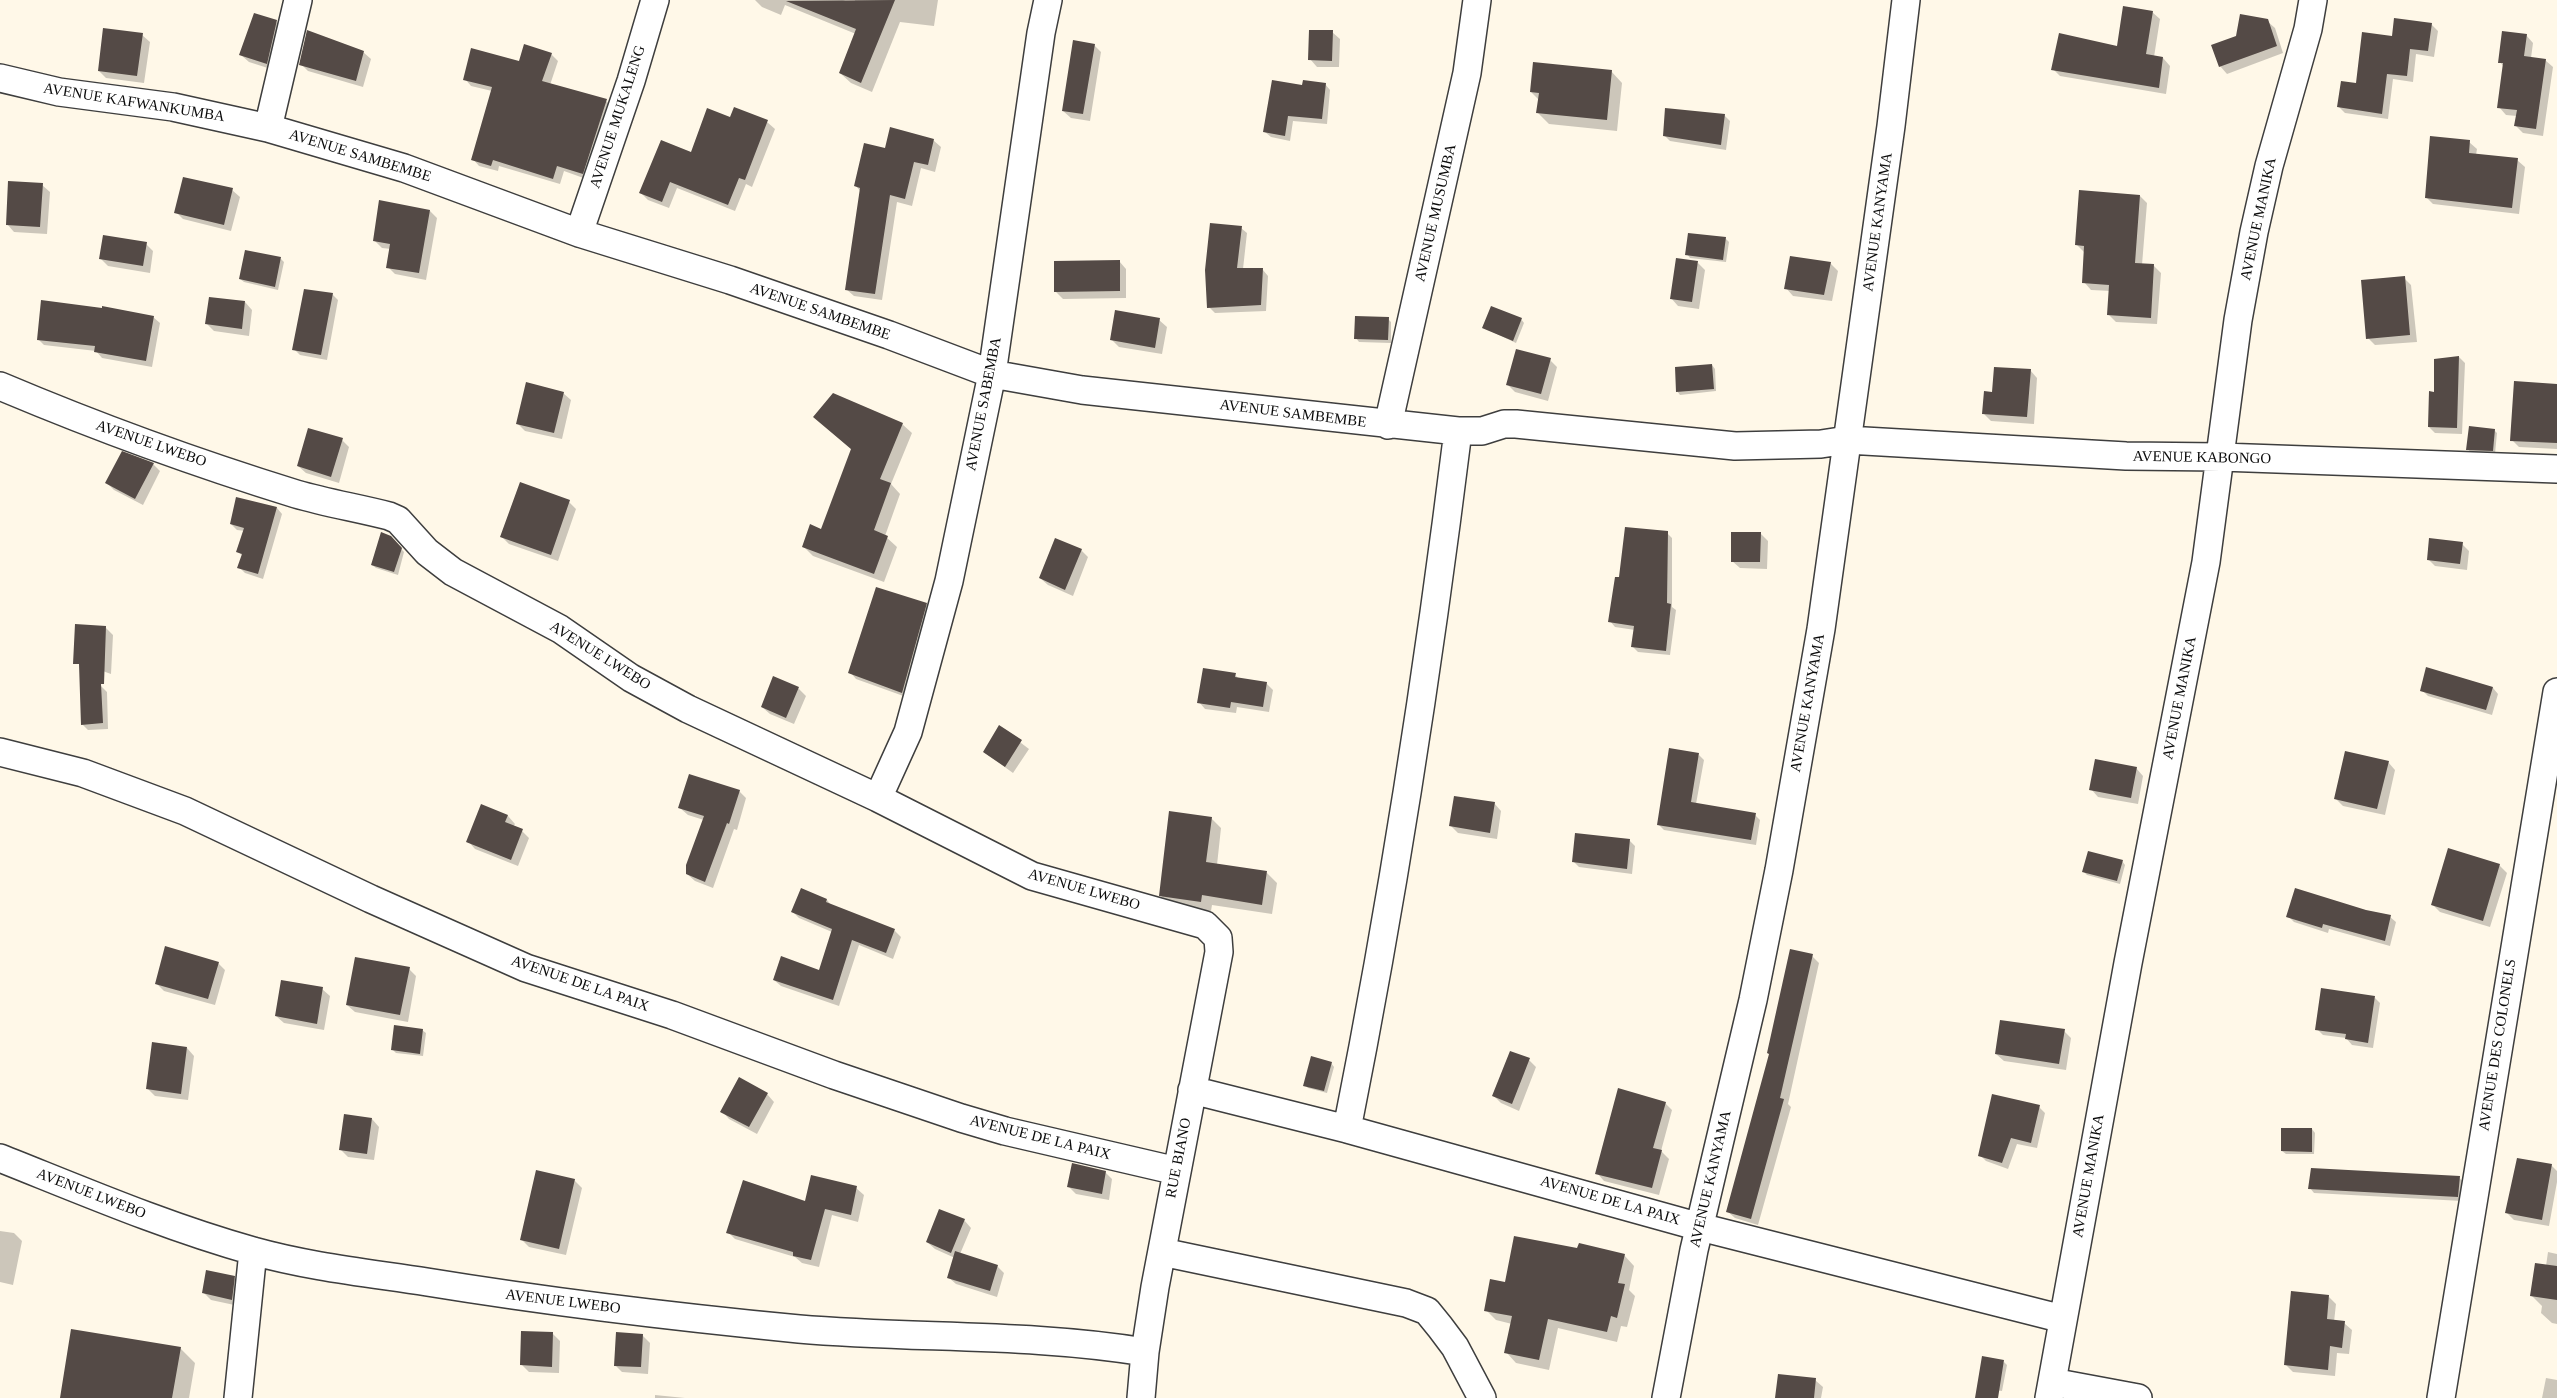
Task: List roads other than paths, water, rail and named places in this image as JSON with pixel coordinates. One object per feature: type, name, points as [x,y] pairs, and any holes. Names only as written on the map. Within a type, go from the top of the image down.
[{"type":"street","points":[[268,128],[298,0]]},
{"type":"street","name":"AVENUE MUKALENG","points":[[579,233],[631,81],[655,0]]},
{"type":"street","name":"AVENUE SABEMBA","points":[[878,798],[908,732],[949,581],[992,374],[1041,33],[1048,0]]},
{"type":"street","name":"AVENUE MUSUMBA","points":[[1388,425],[1467,73],[1477,0]]},
{"type":"street","name":"AVENUE KANYAMA","points":[[1666,1398],[1700,1227],[1753,1000],[1779,870],[1821,628],[1887,160],[1906,0]]},
{"type":"street","name":"AVENUE MANIKA","points":[[2051,1390],[2128,963],[2206,562],[2238,320],[2254,232],[2269,166],[2308,29],[2313,0]]},
{"type":"street","name":"AVENUE KAFWANKUMBA","points":[[0,78],[59,92],[172,107],[268,128]]},
{"type":"street","name":"AVENUE SAMBEMBE","points":[[268,128],[404,168],[579,233],[740,284],[889,335],[992,374],[1082,390],[1458,431]]},
{"type":"street","name":"AVENUE LWEBO","points":[[0,386],[96,425],[244,477],[298,494],[398,520],[427,552],[453,572],[560,629],[632,678],[688,709],[878,798],[1032,876],[1205,925]]},
{"type":"street","name":"AVENUE KABONGO","points":[[1458,431],[1482,432],[1504,424],[1516,424],[1735,446],[1821,444],[1847,440],[2126,456],[2221,457],[2557,469]]},
{"type":"street","points":[[1347,1129],[1371,1010],[1393,876],[1434,608],[1458,431]]},
{"type":"street","name":"AVENUE DES COLONELS","points":[[2440,1398],[2557,692]]},
{"type":"street","name":"AVENUE DE LA PAIX","points":[[0,752],[83,773],[185,811],[371,899],[526,968],[682,1018],[834,1075],[961,1118],[1016,1134],[1177,1171]]},
{"type":"street","name":"RUE BIANO","points":[[1141,1398],[1144,1352],[1219,952],[1218,938],[1205,925]]},
{"type":"street","name":"AVENUE DE LA PAIX","points":[[1192,1090],[1347,1129],[1700,1227],[2063,1319]]},
{"type":"street","name":"AVENUE LWEBO","points":[[0,1158],[143,1214],[253,1251],[309,1264],[572,1303],[819,1330],[904,1337],[990,1338],[1100,1345],[1144,1352]]},
{"type":"street","points":[[238,1398],[253,1251]]},
{"type":"street","points":[[1162,1252],[1396,1301],[1427,1311],[1455,1347],[1482,1398]]},
{"type":"street","points":[[2051,1390],[2138,1398]]}]
